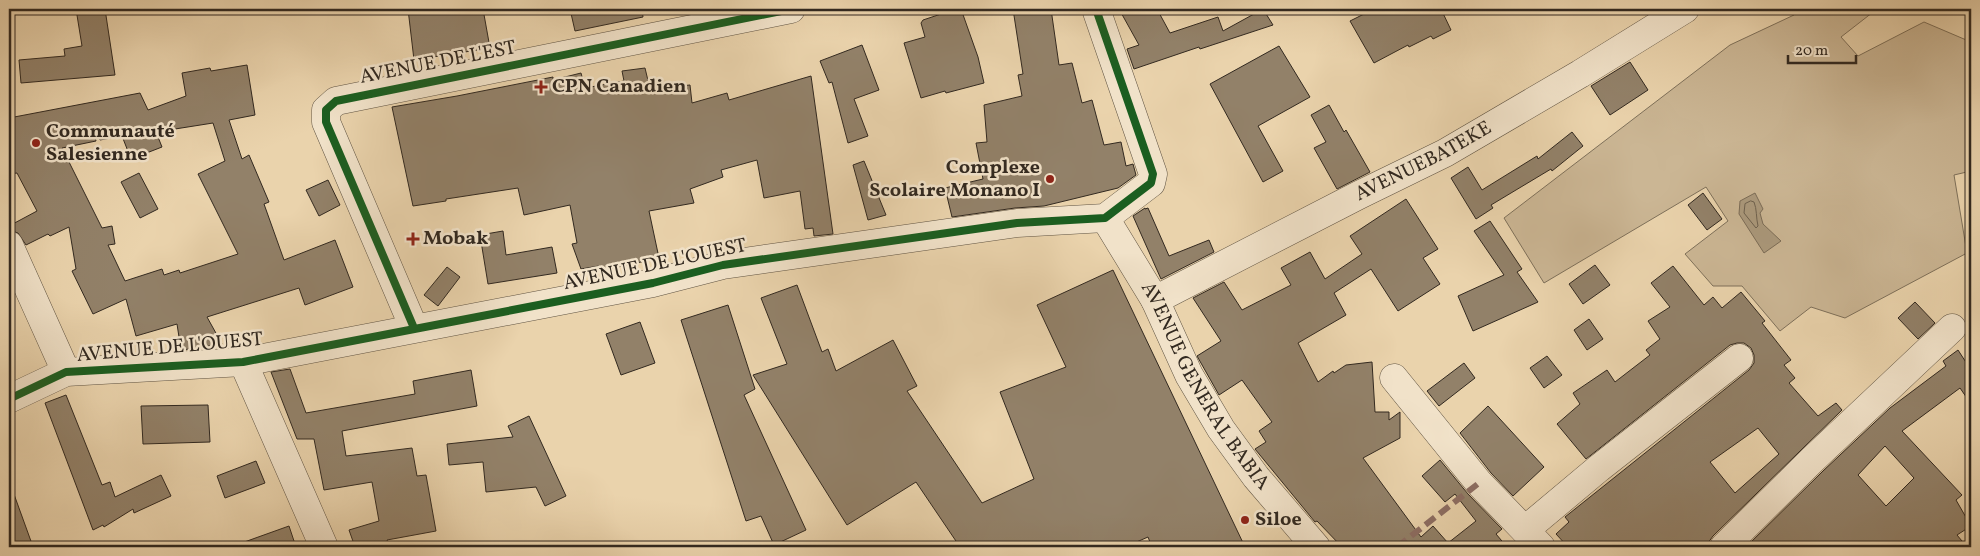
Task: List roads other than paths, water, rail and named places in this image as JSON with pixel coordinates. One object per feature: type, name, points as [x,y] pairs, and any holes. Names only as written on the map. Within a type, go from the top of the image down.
[{"type":"street","name":"AVENUE DE L'EST","points":[[414,328],[326,122],[326,110],[336,100],[792,9]]},
{"type":"street","points":[[1096,9],[1153,174],[1151,183],[1105,218]]},
{"type":"street","name":"AVENUEBATEKE","points":[[1155,300],[1360,194],[1445,153],[1580,74],[1685,9]]},
{"type":"street","name":"AVENUE DE L'OUEST","points":[[9,399],[66,372],[243,362],[652,283],[722,265],[1017,223],[1105,218]]},
{"type":"street","name":"AVENUE GENERAL BABIA","points":[[1105,218],[1155,300],[1189,375],[1221,429],[1256,476],[1316,547]]},
{"type":"street","name":"AVENUE DE L'OUEST","points":[[9,245],[66,372]]},
{"type":"street","points":[[1734,544],[1789,482],[1952,328]]},
{"type":"street","points":[[1394,378],[1479,483],[1533,539],[1599,468],[1739,358]]},
{"type":"street","points":[[243,362],[324,547]]},
{"type":"water","points":[[1755,193],[1763,209],[1760,213],[1763,224],[1781,241],[1764,253],[1739,214],[1740,201]]},
{"type":"place","name":"CPN Canadien","points":[[541,87]]},
{"type":"place","name":"Communauté Salesienne","points":[[36,143]]},
{"type":"place","name":"Complexe Scolaire Monano I","points":[[1050,179]]},
{"type":"place","name":"Mobak","points":[[413,239]]},
{"type":"place","name":"Siloe","points":[[1245,520]]}]
